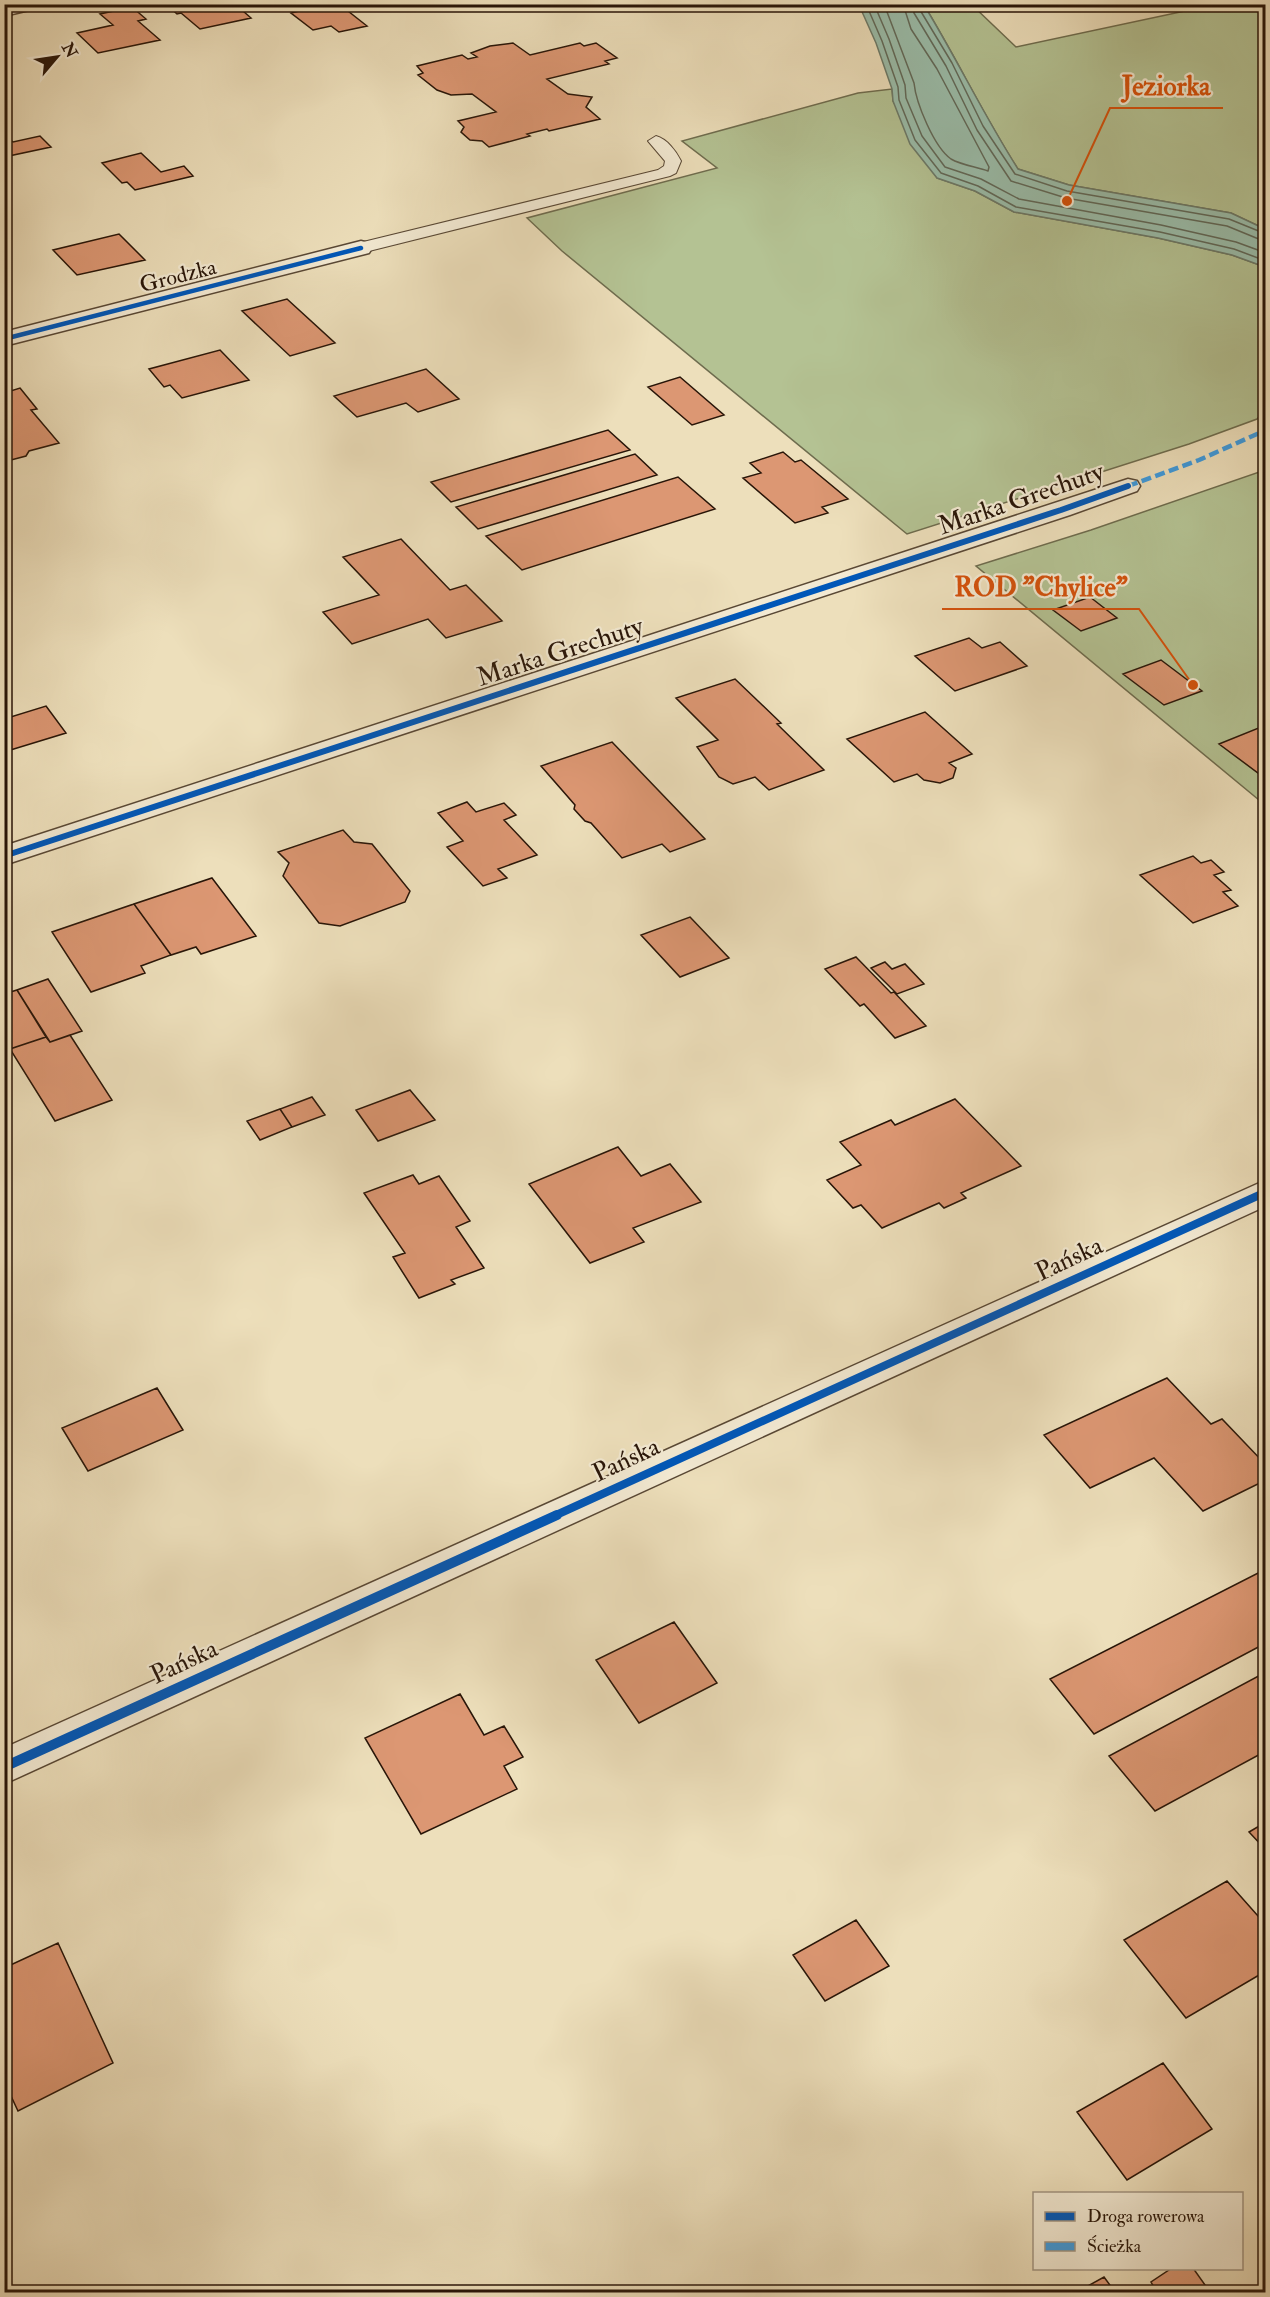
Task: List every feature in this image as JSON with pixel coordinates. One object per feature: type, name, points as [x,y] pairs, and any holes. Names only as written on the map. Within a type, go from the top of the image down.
[{"type":"street","points":[[4,10],[31,4]]},
{"type":"street","name":"Grodzka","points":[[4,339],[361,248]]},
{"type":"street","name":"Marka Grechuty","points":[[4,856],[1061,510],[1128,486]]},
{"type":"street","name":"Pańska","points":[[4,1767],[1266,1192]]},
{"type":"lane","points":[[361,248],[664,173],[672,169],[672,158],[656,141]]},
{"type":"shaded area","points":[[924,5],[972,5],[1016,47],[1213,5],[1265,5],[1265,229],[1231,213],[1069,185],[1018,169]]},
{"type":"shaded area","points":[[892,89],[893,101],[937,178],[975,191],[1014,212],[1158,238],[1232,255],[1265,267],[1265,410],[1257,419],[1189,444],[907,534],[562,251],[527,218],[717,168],[682,141],[858,93]]},
{"type":"shaded area","points":[[1265,470],[1265,805],[976,566],[1091,530]]},
{"type":"water","points":[[859,5],[924,5],[1018,169],[1069,185],[1231,213],[1265,229],[1265,267],[1232,255],[1158,238],[1014,212],[975,191],[937,178],[910,144],[893,101],[892,89],[876,43]]},
{"type":"building","points":[[235,4],[251,18],[200,29],[181,13],[177,14],[168,6]]},
{"type":"building","points":[[318,4],[339,4],[367,26],[339,32],[331,26],[313,30],[291,13],[320,6]]},
{"type":"building","points":[[132,7],[146,19],[138,21],[160,40],[98,53],[77,33],[113,25],[100,14]]},
{"type":"building","points":[[513,43],[530,55],[580,43],[584,46],[596,43],[617,58],[605,61],[609,64],[547,79],[568,94],[592,97],[586,107],[600,119],[527,134],[530,136],[489,147],[482,141],[470,140],[461,132],[464,127],[458,121],[496,112],[472,94],[451,95],[437,90],[418,75],[423,73],[417,66],[462,55],[468,59],[477,57],[471,53],[490,46]]},
{"type":"building","points":[[4,134],[13,142],[40,136],[51,147],[4,157]]},
{"type":"building","points":[[141,153],[161,172],[184,166],[193,176],[135,190],[127,182],[122,183],[102,163]]},
{"type":"building","points":[[119,234],[145,260],[77,275],[53,250]]},
{"type":"building","points":[[287,299],[335,343],[290,356],[242,311]]},
{"type":"building","points":[[220,350],[249,380],[182,398],[170,385],[164,387],[149,369]]},
{"type":"building","points":[[426,369],[459,399],[418,412],[406,403],[357,417],[334,396]]},
{"type":"building","points":[[680,377],[724,415],[692,425],[648,387]]},
{"type":"building","points":[[20,388],[37,409],[31,410],[59,443],[29,451],[26,456],[11,460],[4,459],[4,393]]},
{"type":"building","points":[[608,430],[630,450],[451,502],[431,482]]},
{"type":"building","points":[[783,452],[795,462],[801,460],[848,499],[822,507],[828,513],[795,523],[743,478],[761,473],[750,463]]},
{"type":"building","points":[[635,454],[657,475],[478,529],[456,507]]},
{"type":"building","points":[[678,477],[715,509],[522,570],[486,536]]},
{"type":"building","points":[[401,539],[450,590],[466,585],[502,621],[446,638],[428,619],[352,644],[323,612],[379,595],[343,557]]},
{"type":"building","points":[[1090,597],[1117,618],[1081,631],[1053,610]]},
{"type":"building","points":[[969,638],[982,648],[1000,642],[1027,666],[955,691],[915,656]]},
{"type":"building","points":[[1161,660],[1202,691],[1164,705],[1123,674]]},
{"type":"building","points":[[735,679],[781,723],[777,724],[824,770],[769,790],[755,777],[733,784],[719,777],[697,747],[718,740],[676,698]]},
{"type":"building","points":[[46,706],[66,733],[4,752],[4,719]]},
{"type":"building","points":[[925,712],[972,754],[949,763],[956,768],[953,778],[940,783],[924,780],[917,774],[894,782],[847,739]]},
{"type":"building","points":[[1261,727],[1266,730],[1266,779],[1219,744]]},
{"type":"building","points":[[612,742],[705,839],[670,852],[662,844],[622,858],[591,823],[585,821],[574,809],[575,805],[541,766]]},
{"type":"building","points":[[467,802],[476,812],[504,803],[516,815],[504,820],[537,855],[498,869],[507,878],[483,886],[447,847],[463,841],[438,813]]},
{"type":"building","points":[[343,830],[354,842],[372,844],[410,891],[405,902],[340,926],[319,923],[283,876],[289,863],[278,852]]},
{"type":"building","points":[[1193,856],[1201,863],[1211,860],[1224,872],[1214,875],[1231,890],[1223,892],[1238,906],[1193,923],[1140,875]]},
{"type":"building","points":[[212,878],[256,936],[201,954],[196,947],[171,955],[134,904]]},
{"type":"building","points":[[134,904],[171,955],[141,966],[145,973],[91,992],[52,932]]},
{"type":"building","points":[[690,917],[729,958],[680,977],[641,935]]},
{"type":"building","points":[[856,957],[926,1026],[895,1038],[864,1004],[860,1006],[825,969]]},
{"type":"building","points":[[885,962],[892,969],[905,964],[924,984],[897,994],[871,968]]},
{"type":"building","points":[[48,979],[82,1031],[50,1042],[17,990]]},
{"type":"building","points":[[17,990],[46,1037],[4,1051],[4,994]]},
{"type":"building","points":[[70,1035],[112,1100],[55,1121],[10,1049],[46,1037],[50,1042]]},
{"type":"building","points":[[410,1090],[435,1120],[378,1141],[356,1110]]},
{"type":"building","points":[[312,1097],[325,1115],[292,1127],[280,1109]]},
{"type":"building","points":[[955,1099],[1021,1166],[961,1193],[966,1198],[944,1208],[939,1203],[882,1228],[861,1205],[853,1208],[827,1180],[861,1165],[840,1142],[891,1120],[895,1125]]},
{"type":"building","points":[[280,1109],[292,1127],[260,1140],[247,1121]]},
{"type":"building","points":[[618,1147],[641,1176],[670,1164],[701,1202],[633,1228],[644,1242],[590,1263],[529,1184]]},
{"type":"building","points":[[413,1175],[419,1184],[439,1176],[470,1221],[456,1227],[484,1268],[451,1280],[455,1284],[419,1298],[393,1257],[405,1253],[364,1193]]},
{"type":"building","points":[[1167,1378],[1211,1424],[1222,1419],[1266,1465],[1266,1480],[1203,1511],[1154,1458],[1090,1488],[1044,1435]]},
{"type":"building","points":[[157,1388],[183,1430],[88,1471],[62,1428]]},
{"type":"building","points":[[1266,1569],[1266,1643],[1094,1734],[1050,1679]]},
{"type":"building","points":[[674,1622],[717,1683],[639,1723],[596,1660]]},
{"type":"building","points":[[1266,1672],[1266,1751],[1155,1811],[1109,1756]]},
{"type":"building","points":[[460,1694],[484,1735],[504,1726],[523,1757],[504,1766],[517,1789],[421,1834],[365,1738]]},
{"type":"building","points":[[1266,1822],[1266,1850],[1249,1832]]},
{"type":"building","points":[[1227,1881],[1266,1925],[1266,1971],[1186,2018],[1124,1940]]},
{"type":"building","points":[[856,1920],[889,1966],[825,2001],[793,1955]]},
{"type":"building","points":[[58,1943],[113,2063],[18,2111],[4,2081],[4,1968]]},
{"type":"building","points":[[1163,2063],[1212,2129],[1127,2180],[1077,2112]]},
{"type":"building","points":[[1169,2270],[1194,2270],[1210,2292],[1149,2292],[1155,2289],[1151,2282]]},
{"type":"building","points":[[1104,2277],[1115,2292],[1077,2292]]},
{"type":"marked path","points":[[1128,486],[1199,460],[1266,430]]},
{"type":"cycle path","points":[[4,339],[361,248]]},
{"type":"cycle path","points":[[4,856],[1061,510],[1128,486]]},
{"type":"cycle path","points":[[4,1767],[1266,1192]]},
{"type":"place","name":"Jeziorka","points":[[1067,201]]},
{"type":"place","name":"ROD \"Chylice\"","points":[[1193,685]]}]
